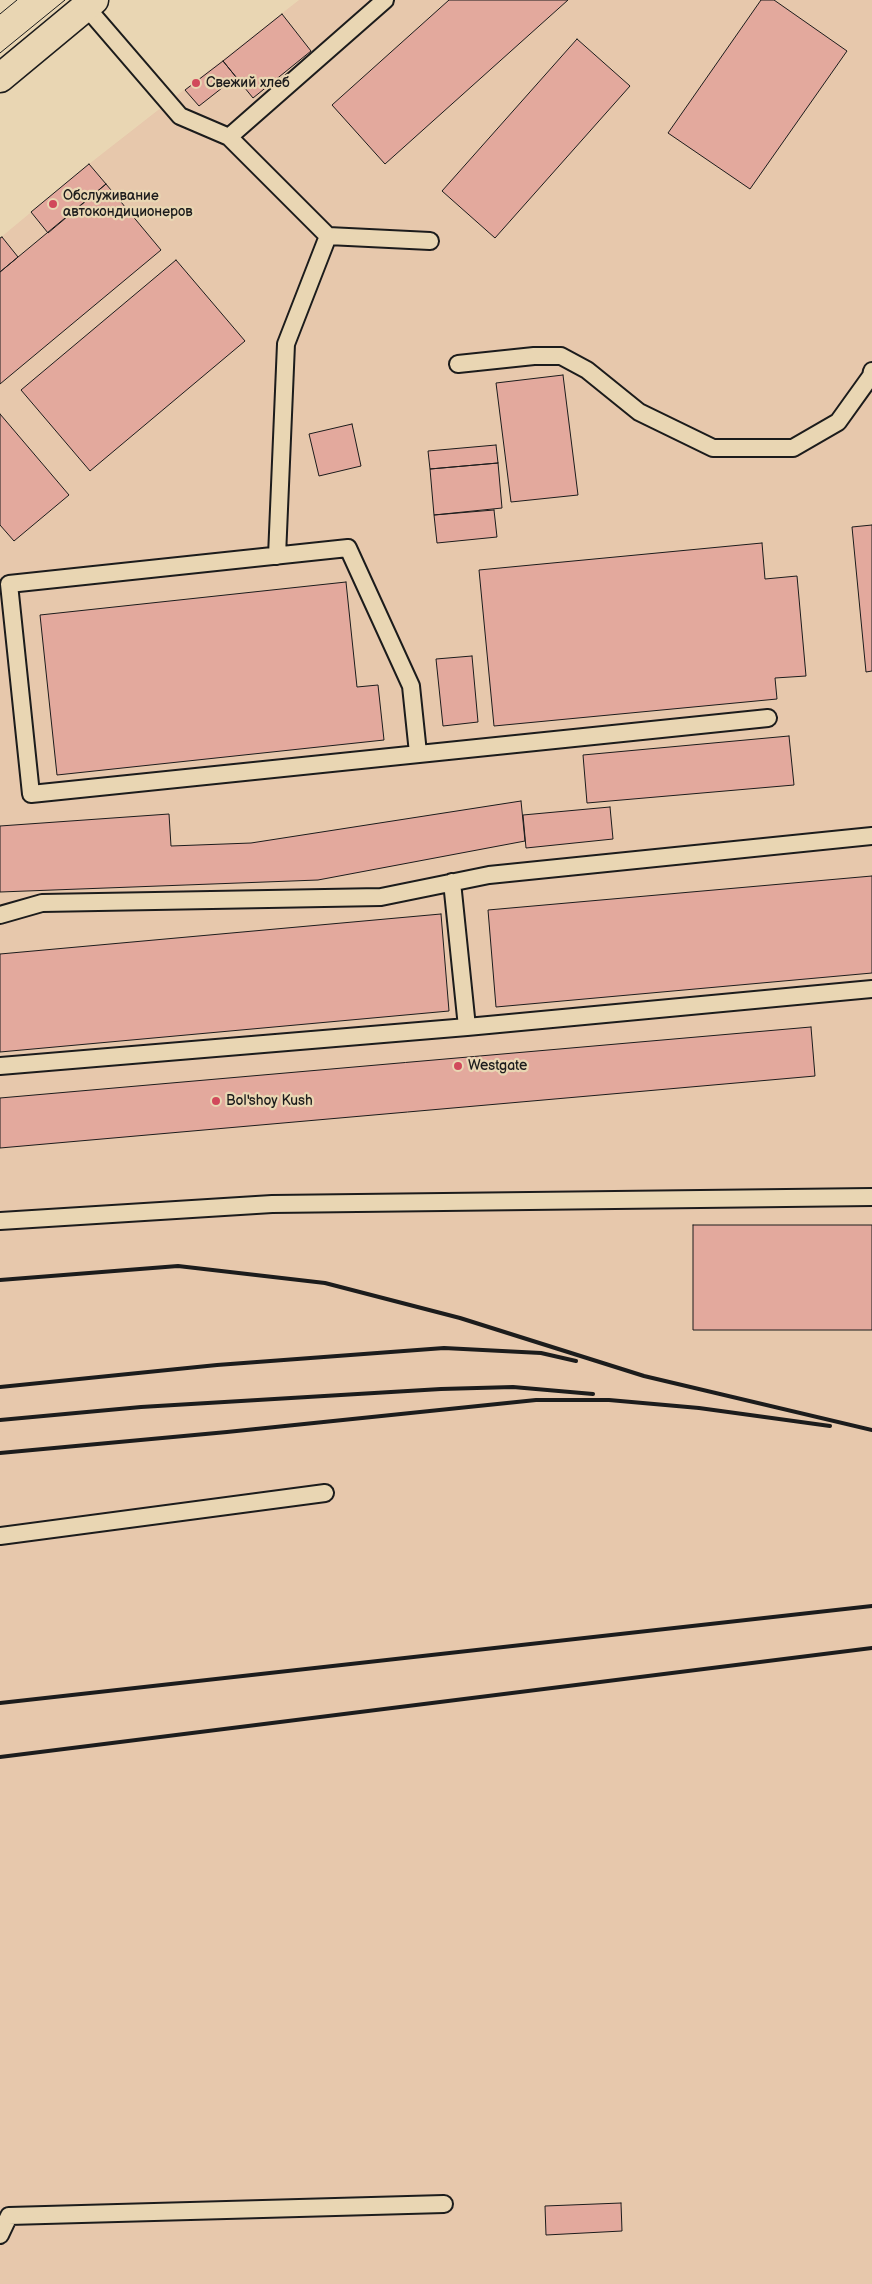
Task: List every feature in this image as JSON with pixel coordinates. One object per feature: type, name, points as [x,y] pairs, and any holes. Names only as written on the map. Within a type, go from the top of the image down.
[{"type":"main road","points":[[0,78],[87,2]]},
{"type":"lane","points":[[229,136],[385,0]]},
{"type":"lane","points":[[87,2],[180,116],[229,136],[328,236],[430,242]]},
{"type":"lane","points":[[277,556],[286,344],[328,236]]},
{"type":"lane","points":[[458,364],[534,356],[561,356],[587,370],[639,412],[713,448],[794,448],[838,422],[871,376],[872,371]]},
{"type":"lane","points":[[418,753],[412,686],[348,548],[9,584],[31,794],[768,718]]},
{"type":"lane","points":[[0,915],[42,903],[381,897],[490,875],[872,836]]},
{"type":"lane","points":[[452,882],[466,1027]]},
{"type":"lane","points":[[0,1066],[466,1027],[872,989]]},
{"type":"lane","points":[[0,1221],[272,1204],[872,1197]]},
{"type":"lane","points":[[0,1536],[325,1493]]},
{"type":"lane","points":[[0,2235],[9,2216],[444,2204]]},
{"type":"shaded area","points":[[299,0],[872,0],[872,2284],[0,2284],[0,238],[89,164]]},
{"type":"building","points":[[449,0],[568,0],[385,164],[332,105]]},
{"type":"building","points":[[761,0],[774,0],[847,51],[750,189],[668,133]]},
{"type":"building","points":[[282,14],[311,51],[253,98],[223,61]]},
{"type":"building","points":[[577,39],[630,86],[495,238],[442,191]]},
{"type":"building","points":[[223,61],[236,77],[199,106],[185,90]]},
{"type":"building","points":[[89,164],[106,184],[48,233],[31,212]]},
{"type":"building","points":[[106,184],[161,250],[0,384],[0,272]]},
{"type":"building","points":[[2,237],[18,257],[0,272],[0,238]]},
{"type":"building","points":[[176,260],[245,341],[90,471],[21,390]]},
{"type":"building","points":[[563,375],[578,495],[511,502],[496,383]]},
{"type":"building","points":[[0,414],[69,495],[14,541],[0,525]]},
{"type":"building","points":[[352,424],[361,466],[319,476],[309,434]]},
{"type":"building","points":[[496,445],[498,463],[430,469],[428,451]]},
{"type":"building","points":[[498,463],[502,508],[434,515],[430,469]]},
{"type":"building","points":[[494,510],[497,537],[437,543],[434,515]]},
{"type":"building","points":[[872,525],[872,671],[866,672],[852,527]]},
{"type":"building","points":[[762,543],[765,579],[797,576],[806,676],[775,678],[777,699],[494,726],[479,570]]},
{"type":"building","points":[[346,582],[357,687],[378,685],[384,740],[57,775],[40,615]]},
{"type":"building","points":[[472,656],[478,722],[443,726],[436,659]]},
{"type":"building","points":[[789,736],[794,785],[587,803],[583,755]]},
{"type":"building","points":[[521,801],[525,841],[318,880],[0,892],[0,826],[169,814],[171,846],[251,843]]},
{"type":"building","points":[[610,807],[613,839],[526,848],[523,815]]},
{"type":"building","points":[[872,876],[872,973],[496,1007],[488,910]]},
{"type":"building","points":[[441,914],[449,1011],[0,1052],[0,954]]},
{"type":"building","points":[[811,1027],[815,1076],[0,1148],[0,1098]]},
{"type":"building","points":[[693,1225],[872,1225],[872,1330],[693,1330]]},
{"type":"building","points":[[621,2203],[622,2231],[546,2235],[545,2206]]},
{"type":"tram line","points":[[0,14],[17,0]]},
{"type":"tram line","points":[[0,53],[65,0]]},
{"type":"railway","points":[[0,1280],[178,1266],[325,1283],[460,1318],[644,1376],[872,1430]]},
{"type":"railway","points":[[0,1387],[217,1365],[444,1348],[541,1353],[576,1361]]},
{"type":"railway","points":[[0,1420],[141,1407],[441,1389],[513,1387],[593,1394]]},
{"type":"railway","points":[[0,1453],[536,1400],[609,1400],[699,1408],[830,1426]]},
{"type":"railway","points":[[0,1703],[872,1606]]},
{"type":"railway","points":[[0,1757],[872,1648]]},
{"type":"place","name":"Свежий хлеб","points":[[196,83]]},
{"type":"place","name":"Обслуживание автокондиционеров","points":[[53,204]]},
{"type":"place","name":"Westgate","points":[[458,1066]]},
{"type":"place","name":"Bol'shoy Kush","points":[[216,1101]]}]
